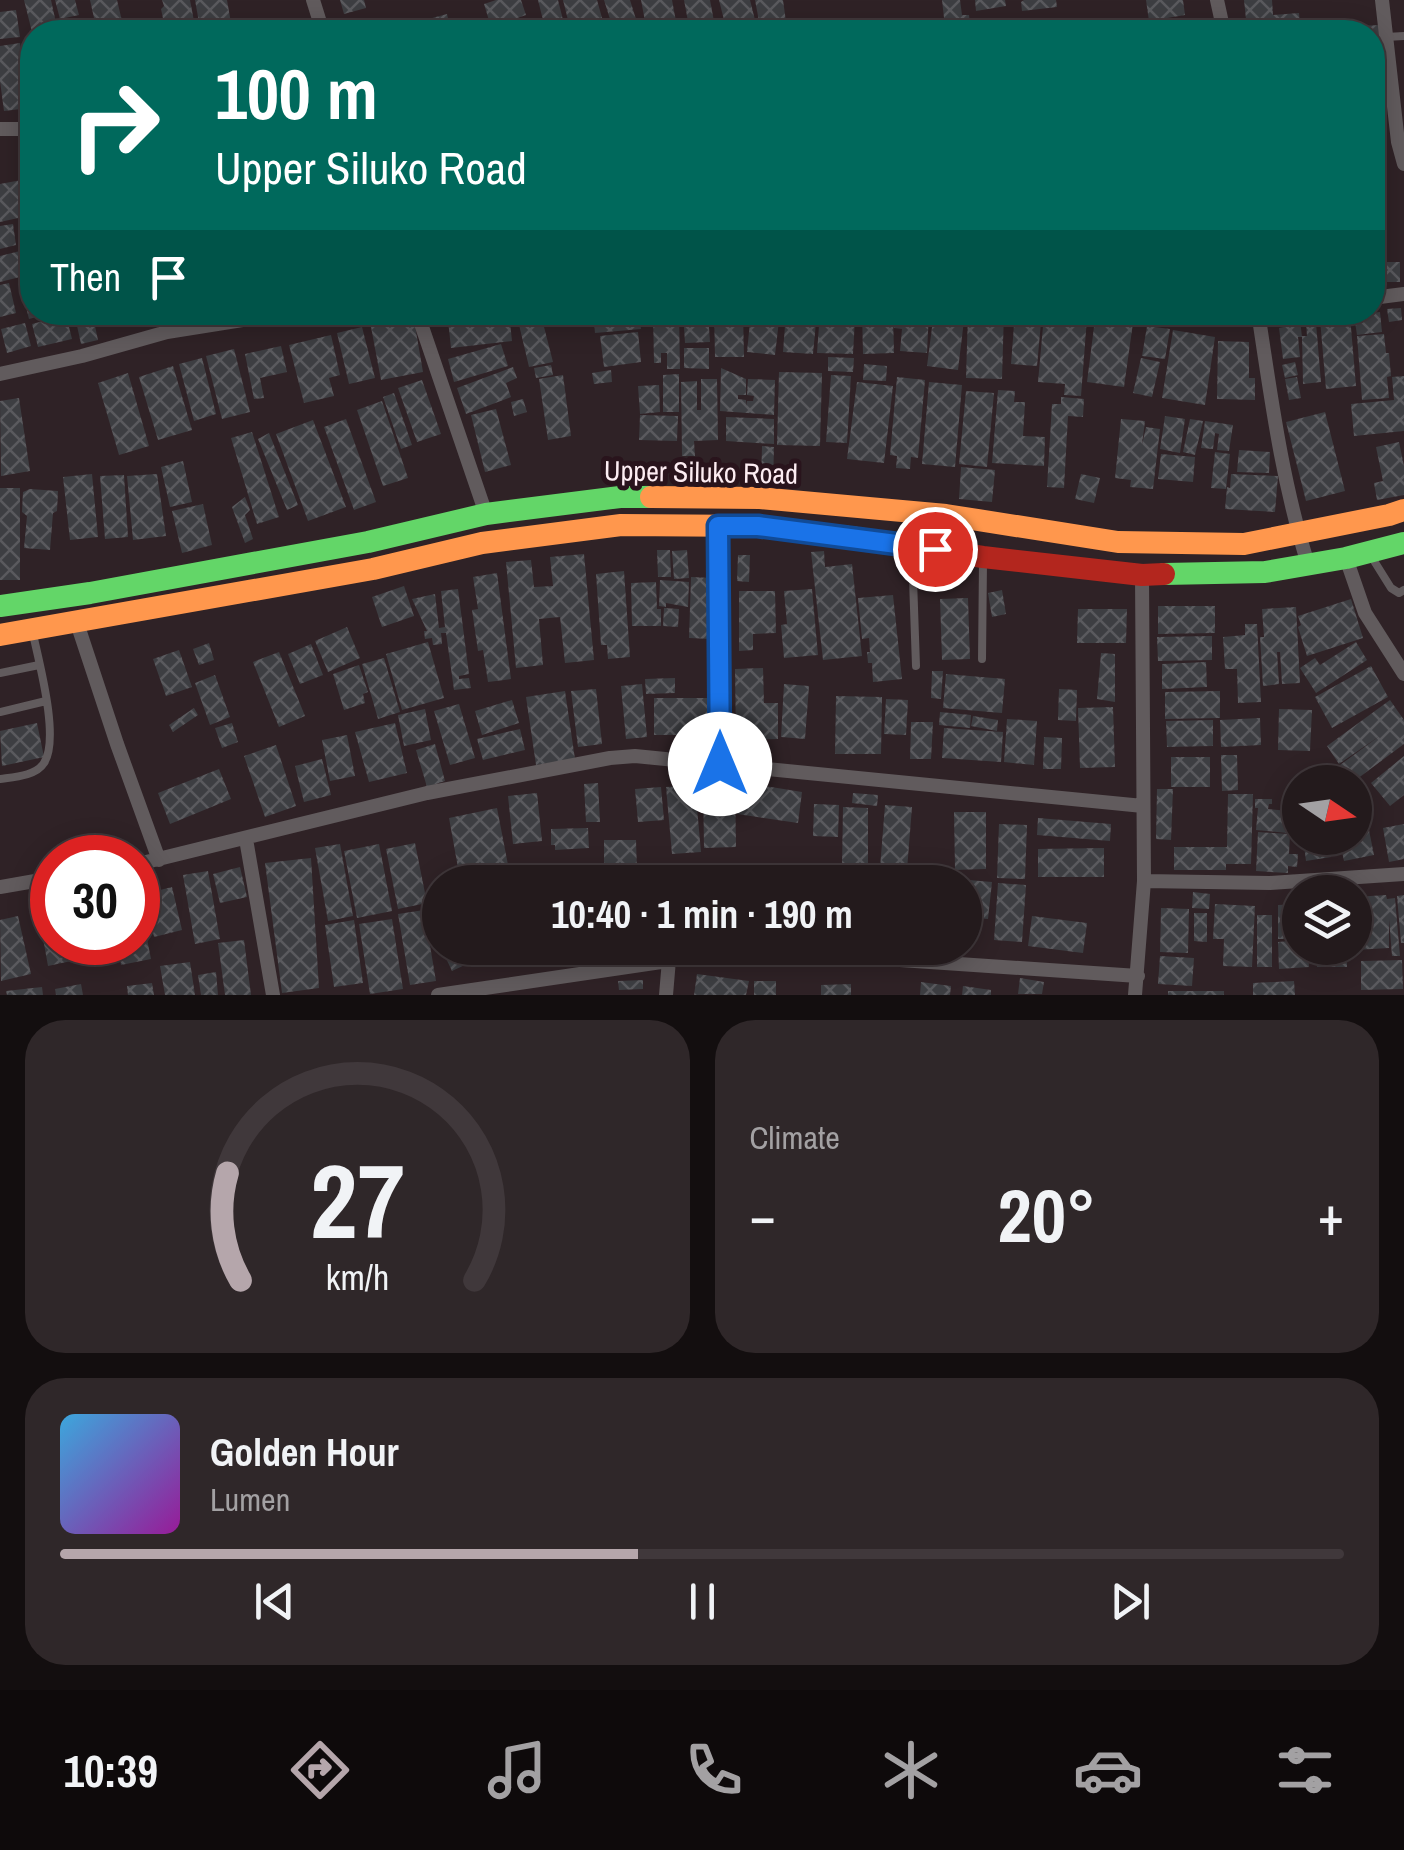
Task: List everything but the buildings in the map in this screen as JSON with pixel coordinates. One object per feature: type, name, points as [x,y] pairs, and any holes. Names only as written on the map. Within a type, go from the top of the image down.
[{"type":"main road","name":"Upper Siluko Road","points":[[0,606],[368,542],[486,514],[620,497],[760,498],[946,515],[1118,542],[1244,544],[1404,510]]},
{"type":"main road","name":"Upper Siluko Road","points":[[0,635],[374,570],[482,542],[621,525],[758,526],[983,558],[1142,575],[1265,572],[1402,548]]},
{"type":"street","points":[[1385,28],[1404,164]]},
{"type":"street","points":[[166,325],[167,332]]},
{"type":"street","points":[[0,374],[167,332],[211,325]]},
{"type":"street","points":[[421,325],[486,514]]},
{"type":"street","points":[[1260,325],[1276,430],[1308,564]]},
{"type":"street","points":[[718,526],[720,764]]},
{"type":"street","points":[[1357,555],[1365,613],[1404,674]]},
{"type":"street","points":[[1136,995],[1144,881],[1142,575]]},
{"type":"street","points":[[77,623],[150,835]]},
{"type":"street","points":[[160,860],[427,793],[635,756],[1143,806]]},
{"type":"street","points":[[246,839],[273,995]]},
{"type":"street","points":[[1144,881],[1270,883],[1404,874]]},
{"type":"street","points":[[0,887],[30,882]]},
{"type":"street","points":[[438,995],[638,965]]},
{"type":"street","points":[[666,995],[669,965]]},
{"type":"street","points":[[974,965],[1138,976]]},
{"type":"lane","points":[[1386,37],[1404,36]]},
{"type":"lane","points":[[912,545],[916,666]]},
{"type":"lane","points":[[1357,555],[1391,588],[1404,590]]},
{"type":"lane","points":[[982,659],[983,558]]},
{"type":"lane","points":[[0,779],[22,776],[44,764],[50,742],[32,630]]},
{"type":"lane","points":[[0,673],[39,665]]},
{"type":"lane","points":[[0,712],[46,701]]},
{"type":"traffic: fast","points":[[0,606],[368,542],[486,514],[620,497],[651,497]]},
{"type":"traffic: fast","points":[[1164,574],[1265,572],[1404,543]]},
{"type":"traffic: slow","points":[[651,497],[760,498],[946,515],[1118,542],[1244,544],[1404,510]]},
{"type":"traffic: slow","points":[[0,635],[373,569],[482,543],[621,525],[758,526],[857,538]]},
{"type":"traffic: jam","points":[[857,538],[983,557],[1142,575],[1164,574]]},
{"type":"route","points":[[720,764],[718,526],[758,526],[935,549]]}]
